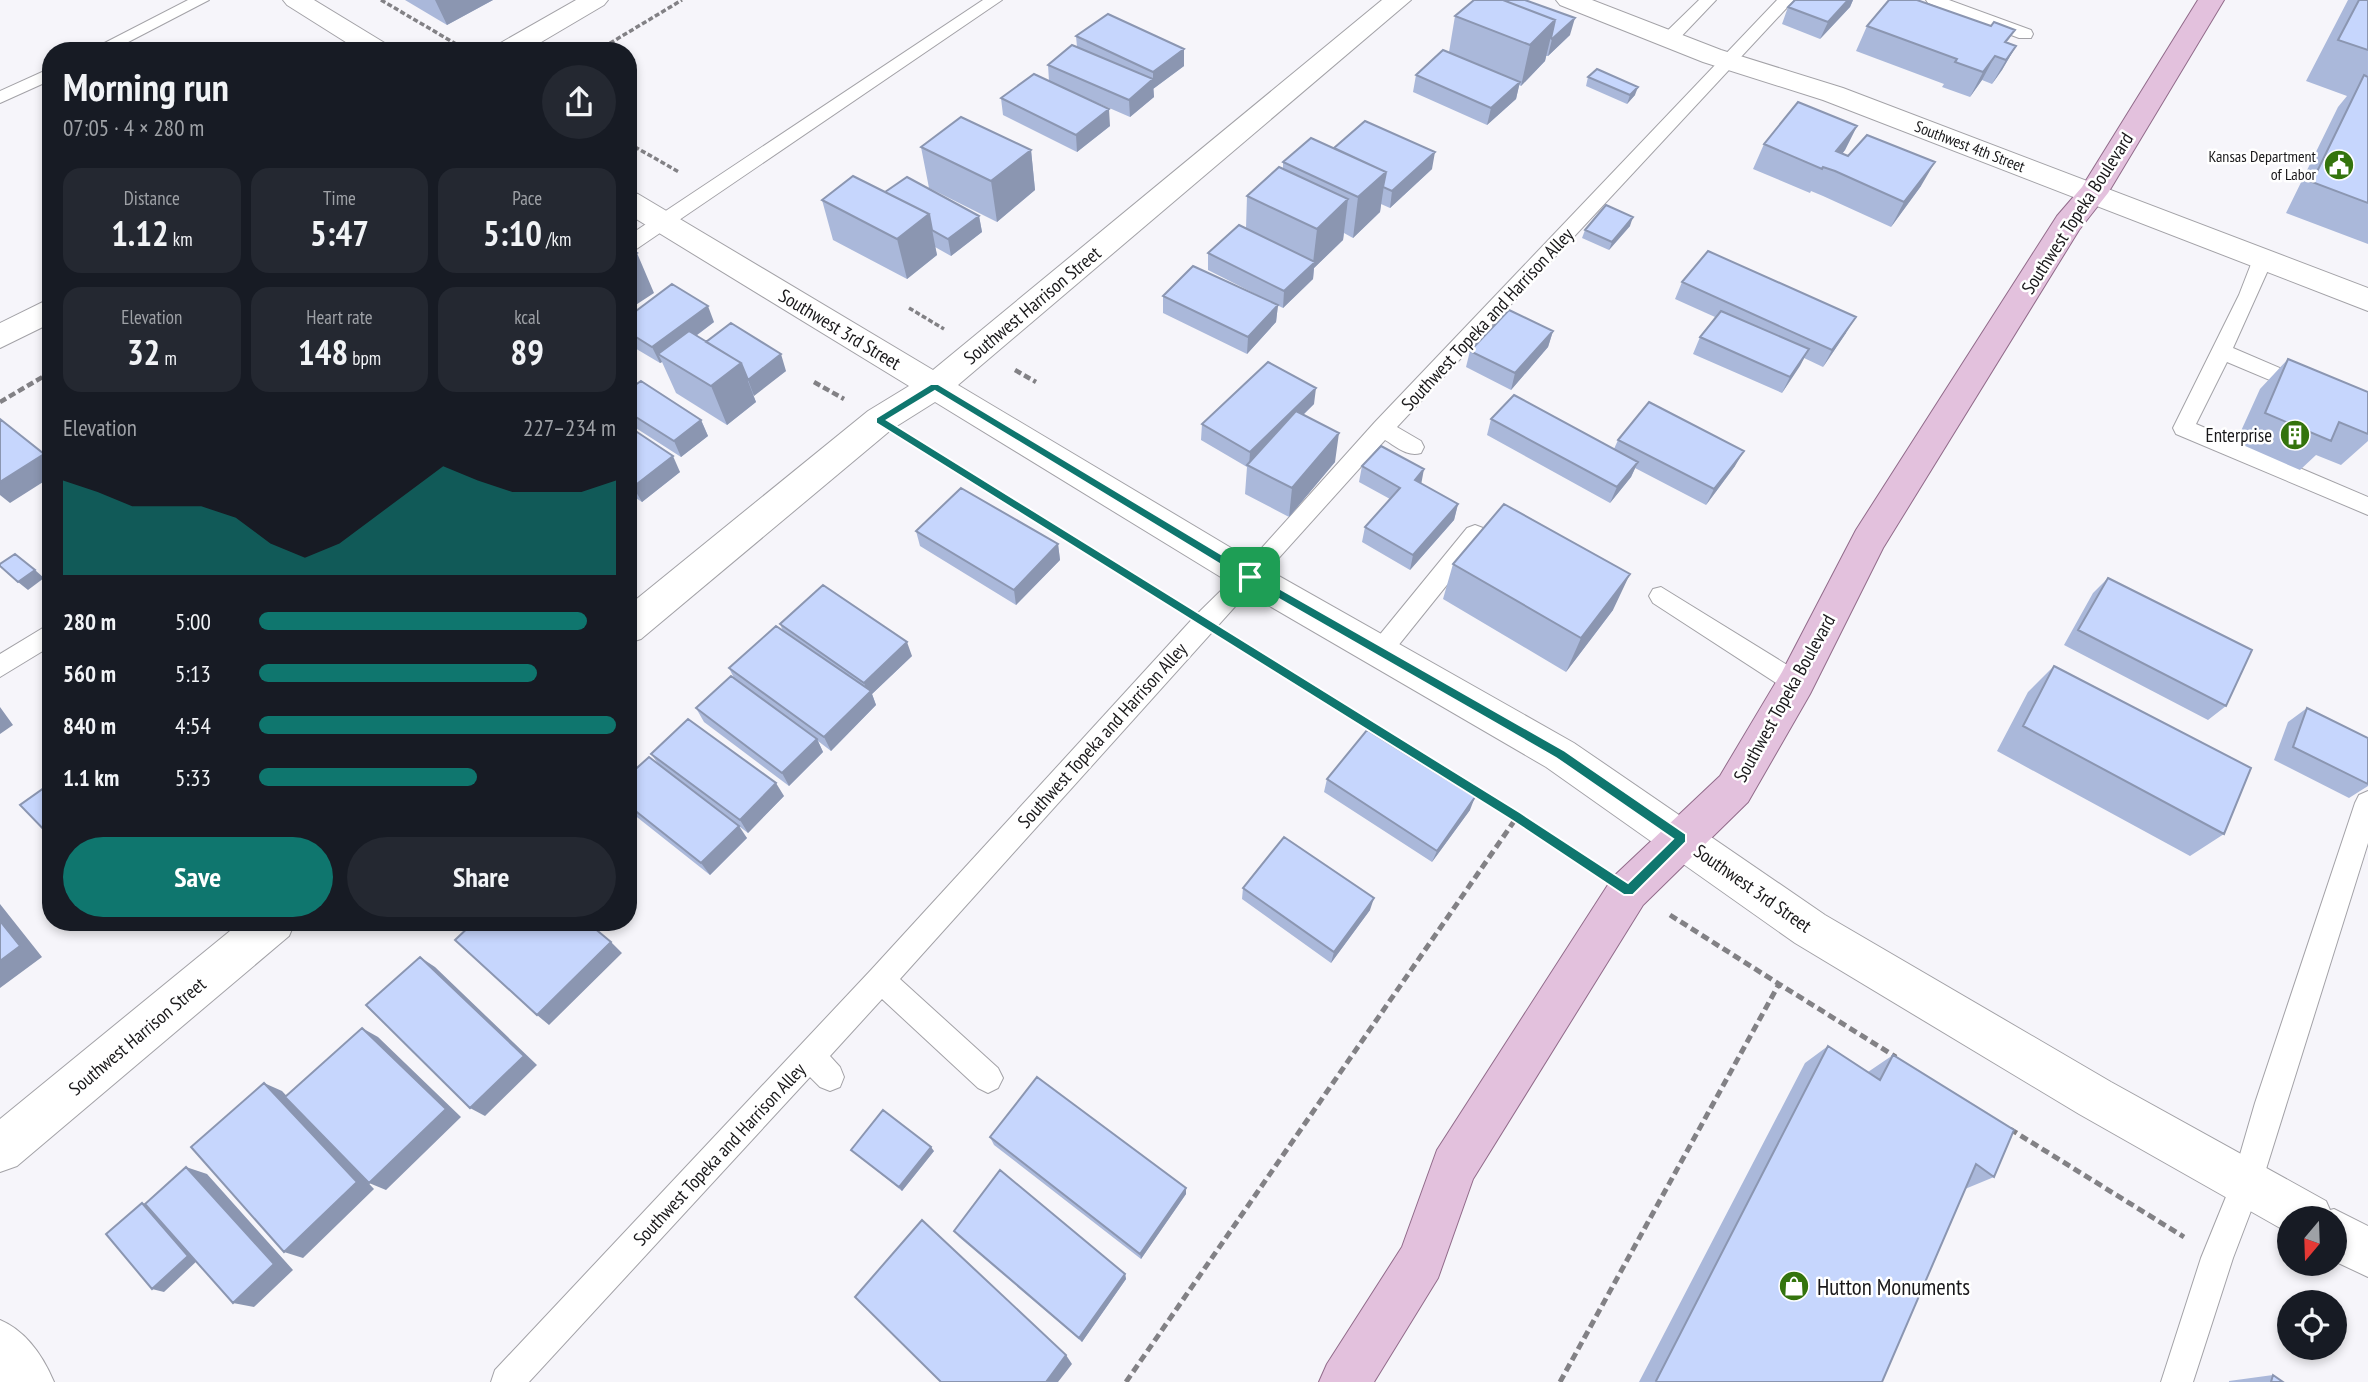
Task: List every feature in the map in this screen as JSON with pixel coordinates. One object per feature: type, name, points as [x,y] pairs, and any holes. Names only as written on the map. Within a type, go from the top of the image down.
[{"type":"main road","name":"Southwest Topeka Boulevard","points":[[1345,1382],[1421,1261],[1454,1167],[1628,891],[1734,789],[1796,683],[1869,540],[2068,223],[2092,193],[2211,0]]},
{"type":"street","points":[[296,0],[364,42]]},
{"type":"street","points":[[522,42],[595,0]]},
{"type":"street","name":"Southwest Harrison Street","points":[[637,621],[880,420],[935,386],[1398,0]]},
{"type":"street","name":"Southwest 4th Street","points":[[1569,0],[1729,61],[1833,94],[2368,300]]},
{"type":"street","name":"Southwest 3rd Street","points":[[637,206],[1250,577],[1560,755],[1810,929],[2095,1098],[2289,1206]]},
{"type":"street","points":[[0,337],[42,314]]},
{"type":"street","name":"Southwest Harrison Street","points":[[0,1149],[263,931]]},
{"type":"street","points":[[2347,1241],[2368,1253]]},
{"type":"street","points":[[0,1345],[28,1382]]},
{"type":"lane","points":[[115,42],[201,0]]},
{"type":"lane","points":[[637,239],[994,0]]},
{"type":"lane","points":[[1669,39],[1708,0]]},
{"type":"lane","name":"Southwest Topeka and Harrison Alley","points":[[507,1382],[881,980],[1383,428],[1786,0]]},
{"type":"lane","points":[[1934,0],[2025,34]]},
{"type":"lane","points":[[0,98],[42,78]]},
{"type":"lane","points":[[2263,259],[2249,295],[2184,428],[2368,506]]},
{"type":"lane","points":[[2221,351],[2319,393]]},
{"type":"lane","points":[[1383,428],[1413,447]]},
{"type":"lane","points":[[1381,650],[1475,534]]},
{"type":"lane","points":[[1661,596],[1796,683]]},
{"type":"lane","points":[[0,667],[42,639]]},
{"type":"lane","points":[[2177,1382],[2217,1258],[2248,1182],[2270,1103],[2368,803]]},
{"type":"lane","points":[[881,980],[988,1078]]},
{"type":"lane","points":[[811,1056],[830,1077]]},
{"type":"path","points":[[381,0],[453,42]]},
{"type":"path","points":[[612,42],[682,0]]},
{"type":"path","points":[[637,148],[710,190]]},
{"type":"path","points":[[0,402],[42,377]]},
{"type":"path","points":[[814,382],[947,460],[1203,623],[1517,817],[1628,891],[1898,1058]]},
{"type":"path","points":[[1126,1382],[1317,1110],[1517,817]]},
{"type":"path","points":[[1560,1382],[1779,984]]},
{"type":"path","points":[[2004,1125],[2217,1258]]},
{"type":"building","points":[[1474,0],[1503,0],[1555,20],[1530,45],[1455,16]]},
{"type":"building","points":[[1503,0],[1525,0],[1575,18],[1552,39],[1555,20]]},
{"type":"building","points":[[1795,0],[1848,0],[1828,22],[1788,7]]},
{"type":"building","points":[[1889,0],[1917,0],[1991,26],[1994,22],[2015,30],[2005,42],[2016,46],[2006,60],[1995,56],[1983,72],[1955,62],[1957,59],[1867,26]]},
{"type":"building","points":[[2359,0],[2368,0],[2368,50],[2338,40]]},
{"type":"building","points":[[1108,14],[1184,49],[1153,72],[1076,36]]},
{"type":"building","points":[[1072,45],[1153,79],[1129,100],[1048,65]]},
{"type":"building","points":[[1443,50],[1520,82],[1491,108],[1416,75]]},
{"type":"building","points":[[1597,69],[1638,87],[1630,95],[1588,77]]},
{"type":"building","points":[[1034,74],[1109,109],[1076,135],[1001,98]]},
{"type":"building","points":[[2364,75],[2368,77],[2368,203],[2312,182]]},
{"type":"building","points":[[1798,102],[1857,126],[1836,151],[1848,156],[1867,135],[1935,162],[1904,202],[1835,171],[1823,167],[1822,169],[1764,144]]},
{"type":"building","points":[[961,117],[1031,150],[991,181],[921,147]]},
{"type":"building","points":[[1365,121],[1435,152],[1392,191],[1383,187],[1386,172],[1334,148]]},
{"type":"building","points":[[1311,138],[1386,172],[1358,197],[1283,162]]},
{"type":"building","points":[[1279,167],[1348,199],[1317,229],[1247,196]]},
{"type":"building","points":[[853,176],[929,214],[897,239],[822,200]]},
{"type":"building","points":[[907,177],[979,216],[948,239],[932,230],[929,214],[885,192]]},
{"type":"building","points":[[1606,205],[1633,217],[1612,242],[1585,230]]},
{"type":"building","points":[[1239,225],[1315,262],[1284,291],[1208,253]]},
{"type":"building","points":[[1708,251],[1856,317],[1832,350],[1682,282]]},
{"type":"building","points":[[1193,266],[1278,305],[1248,337],[1163,296]]},
{"type":"building","points":[[672,284],[708,306],[652,347],[637,338],[637,310]]},
{"type":"building","points":[[1509,310],[1553,331],[1515,373],[1470,351]]},
{"type":"building","points":[[1721,311],[1809,349],[1790,377],[1700,337]]},
{"type":"building","points":[[731,323],[781,354],[748,380],[741,363],[706,342]]},
{"type":"building","points":[[689,331],[741,363],[711,386],[658,354]]},
{"type":"building","points":[[2288,359],[2368,392],[2368,434],[2339,422],[2331,441],[2265,413]]},
{"type":"building","points":[[1268,362],[1316,388],[1250,452],[1202,424]]},
{"type":"building","points":[[641,381],[701,420],[674,441],[637,418],[637,384]]},
{"type":"building","points":[[1514,395],[1638,462],[1617,487],[1491,419]]},
{"type":"building","points":[[1649,402],[1744,451],[1714,489],[1618,440]]},
{"type":"building","points":[[1296,411],[1339,433],[1292,488],[1247,465]]},
{"type":"building","points":[[0,419],[42,452],[42,455],[0,482]]},
{"type":"building","points":[[637,432],[673,456],[637,484]]},
{"type":"building","points":[[1381,446],[1424,469],[1415,480],[1458,504],[1413,555],[1365,527],[1400,488],[1362,466]]},
{"type":"building","points":[[961,488],[1058,544],[1014,590],[916,531]]},
{"type":"building","points":[[1504,504],[1630,574],[1581,638],[1453,564]]},
{"type":"building","points":[[15,554],[35,570],[18,582],[0,566]]},
{"type":"building","points":[[2108,578],[2252,650],[2226,706],[2078,630]]},
{"type":"building","points":[[823,585],[907,642],[864,683],[780,624]]},
{"type":"building","points":[[776,626],[871,691],[824,737],[729,668]]},
{"type":"building","points":[[2054,666],[2251,768],[2224,834],[2023,726]]},
{"type":"building","points":[[731,676],[817,739],[782,773],[696,708]]},
{"type":"building","points":[[2307,708],[2368,738],[2368,784],[2293,747]]},
{"type":"building","points":[[688,719],[776,783],[740,820],[651,754]]},
{"type":"building","points":[[1367,730],[1475,797],[1437,851],[1327,779]]},
{"type":"building","points":[[649,757],[739,826],[701,863],[637,812],[637,768]]},
{"type":"building","points":[[42,789],[42,828],[20,805]]},
{"type":"building","points":[[1284,837],[1374,898],[1334,952],[1243,888]]},
{"type":"building","points":[[0,921],[20,946],[0,961]]},
{"type":"building","points":[[464,931],[598,931],[611,942],[537,1015],[455,940]]},
{"type":"building","points":[[420,957],[524,1056],[470,1108],[366,1005]]},
{"type":"building","points":[[362,1028],[446,1109],[369,1183],[285,1097]]},
{"type":"building","name":"Hutton Monuments","points":[[1828,1046],[1880,1080],[1893,1055],[2014,1130],[1994,1177],[1976,1164],[1882,1382],[1657,1382],[1656,1381]]},
{"type":"building","points":[[1037,1077],[1186,1188],[1140,1254],[990,1137]]},
{"type":"building","points":[[264,1083],[357,1182],[284,1252],[191,1147]]},
{"type":"building","points":[[883,1110],[931,1147],[899,1187],[851,1150]]},
{"type":"building","points":[[186,1167],[274,1264],[233,1303],[145,1204]]},
{"type":"building","points":[[1000,1170],[1125,1274],[1079,1338],[954,1231]]},
{"type":"building","points":[[142,1203],[188,1256],[152,1289],[106,1234]]},
{"type":"building","points":[[922,1220],[1066,1355],[1046,1382],[941,1382],[855,1297]]},
{"type":"building","points":[[2273,1375],[2283,1382],[2271,1382]]},
{"type":"place","name":"Kansas Department of Labor","points":[[2339,165]]},
{"type":"place","name":"Enterprise","points":[[2295,435]]},
{"type":"place","name":"Hutton Monuments","points":[[1794,1286]]},
{"type":"route","points":[[935,386],[1250,577],[1560,755],[1682,838],[1628,891],[1517,817],[880,420],[935,386]]}]
